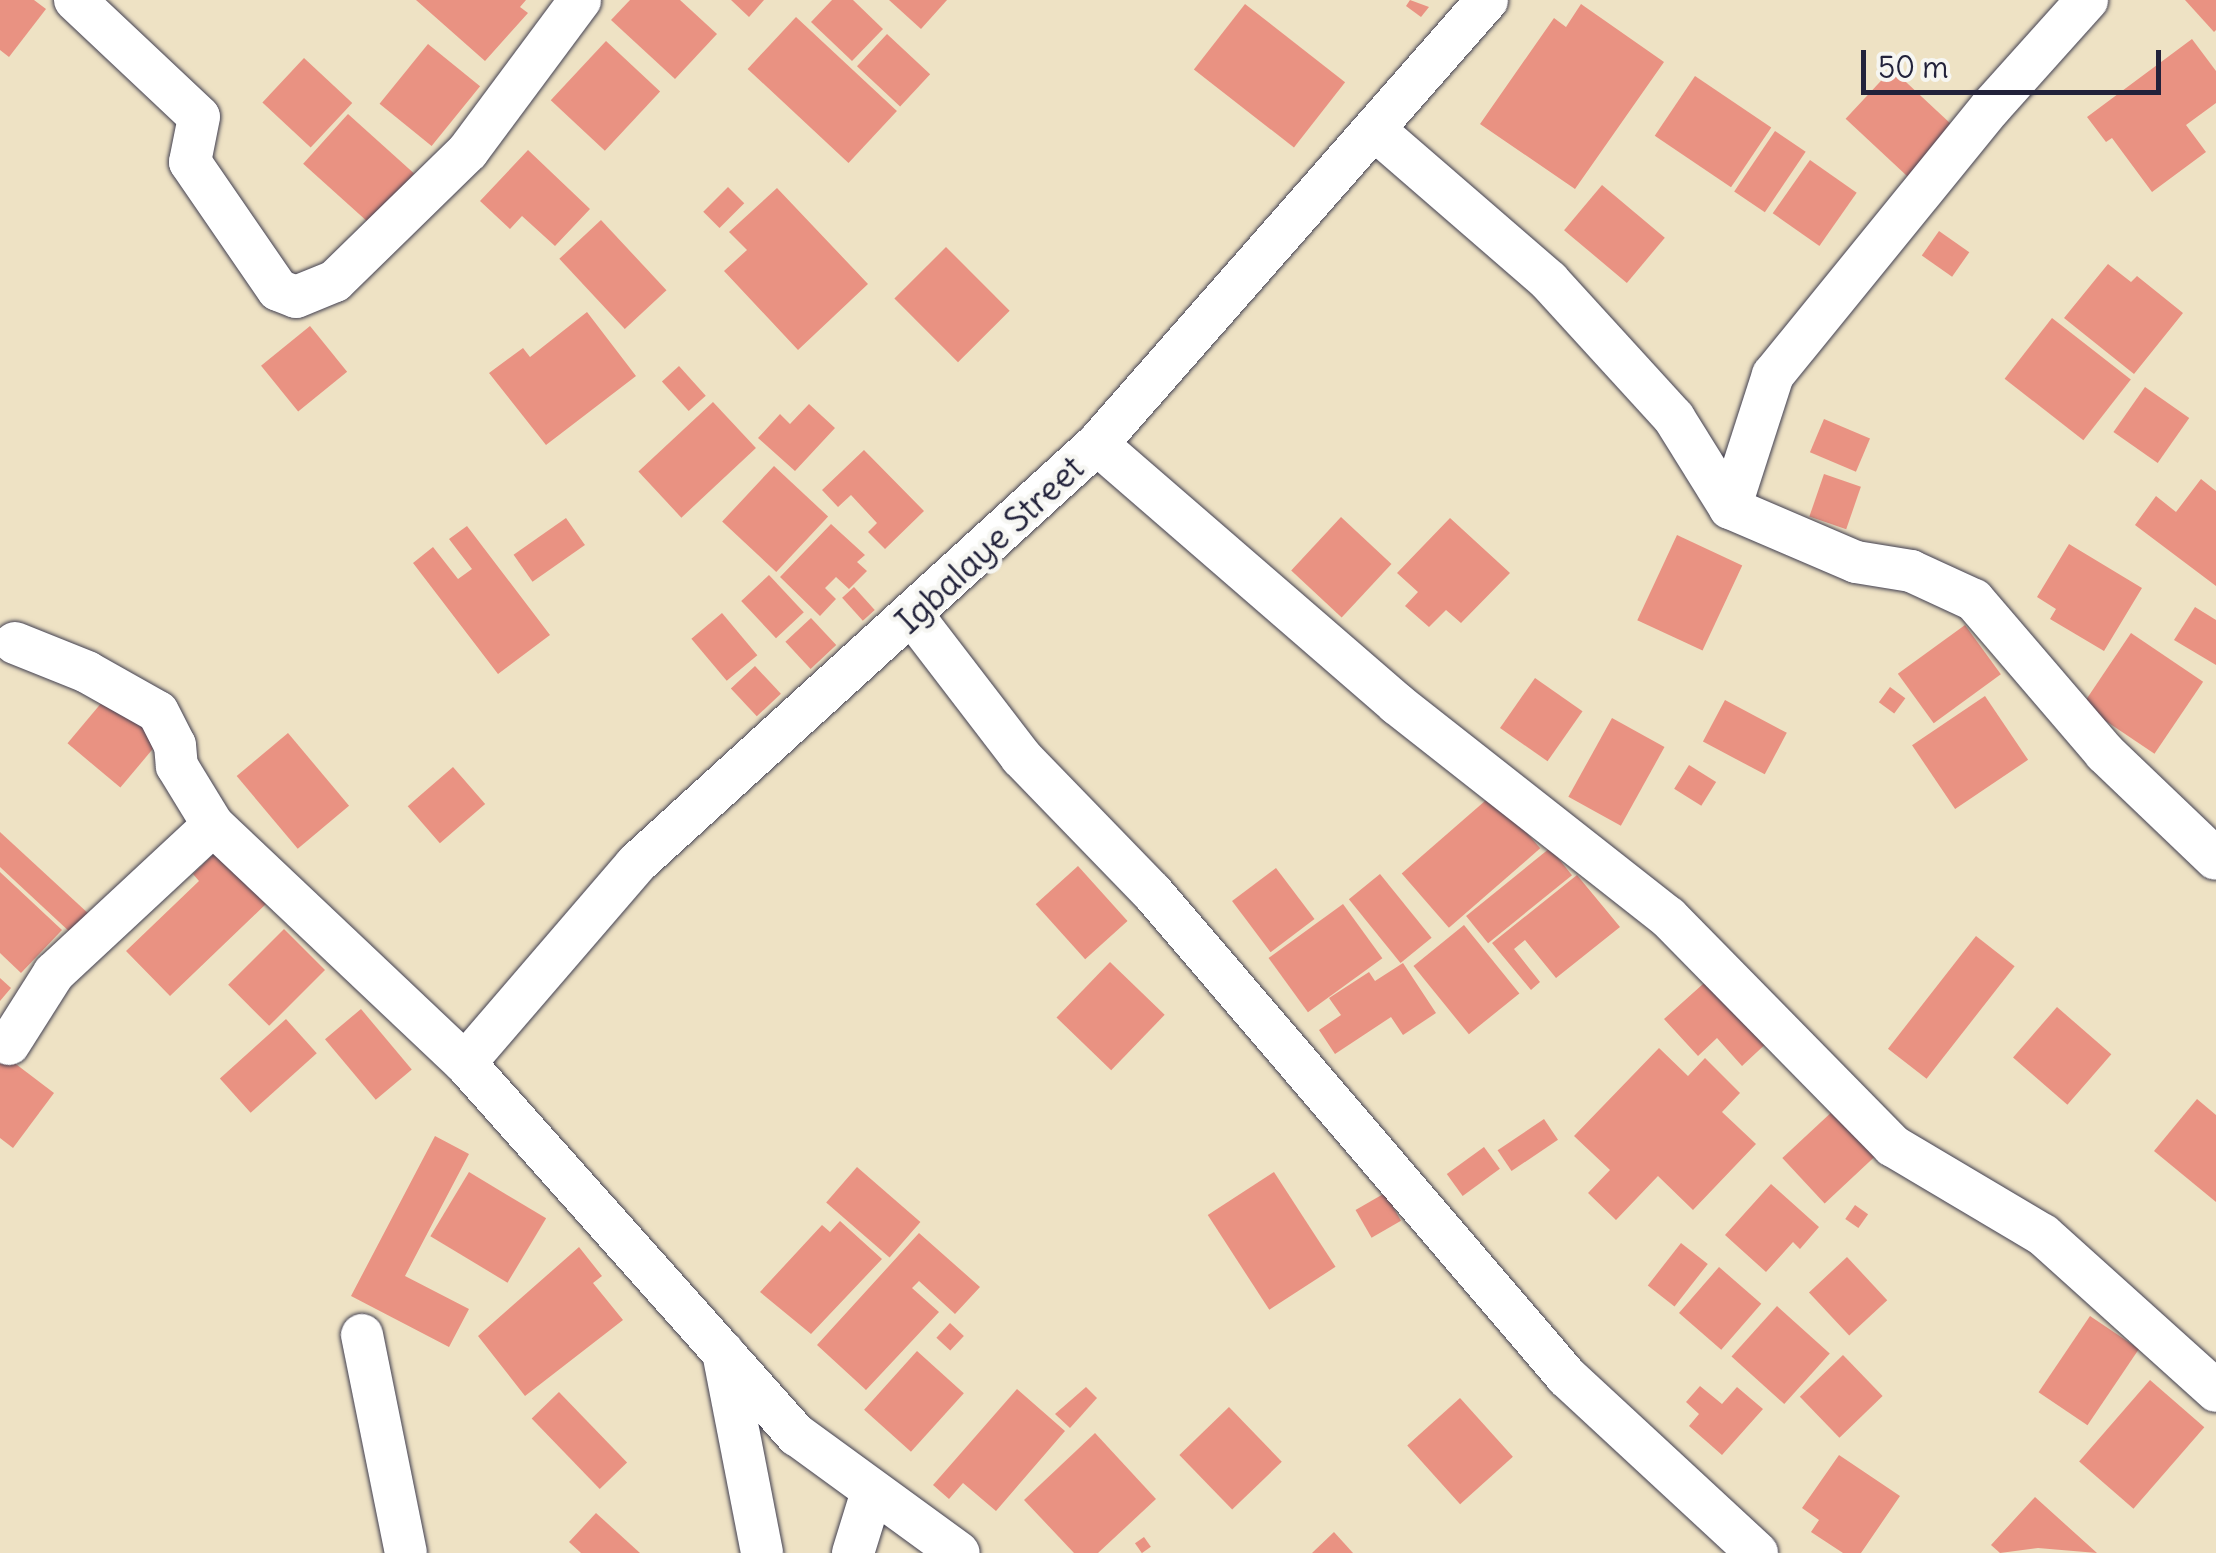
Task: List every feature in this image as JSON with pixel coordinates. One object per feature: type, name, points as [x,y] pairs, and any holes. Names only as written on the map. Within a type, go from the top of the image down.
[{"type":"street","points":[[75,0],[199,117],[190,162],[278,290],[296,296],[334,282],[468,151],[580,0]]},
{"type":"street","name":"Igbalaye Street","points":[[465,1063],[636,864],[1098,444],[1488,0]]},
{"type":"street","points":[[1730,508],[1773,375],[1991,107],[2087,0]]},
{"type":"street","points":[[1376,130],[1549,282],[1674,418],[1730,508],[1856,562],[1911,570],[1974,600],[2105,753],[2216,858]]},
{"type":"street","points":[[1098,444],[1397,704],[1668,917],[1892,1146],[2043,1235],[2178,1349],[2216,1391]]},
{"type":"street","points":[[913,616],[1021,757],[1152,892],[1567,1377],[1757,1553]]},
{"type":"street","points":[[16,643],[86,672],[158,712],[175,744],[177,766],[212,825],[465,1063],[797,1436],[871,1495],[959,1553]]},
{"type":"street","points":[[9,1044],[54,973],[212,825]]},
{"type":"street","points":[[362,1336],[406,1553]]},
{"type":"street","points":[[723,1351],[762,1553]]},
{"type":"street","points":[[853,1553],[871,1495]]},
{"type":"building","points":[[0,0],[34,0],[46,9],[9,57],[0,50]]},
{"type":"building","points":[[416,0],[526,0],[520,7],[528,13],[485,61]]},
{"type":"building","points":[[630,0],[680,0],[717,34],[675,79],[611,20]]},
{"type":"building","points":[[731,0],[764,0],[749,17]]},
{"type":"building","points":[[832,0],[853,0],[883,29],[852,61],[811,22]]},
{"type":"building","points":[[889,0],[947,0],[921,29]]},
{"type":"building","points":[[1410,0],[1429,7],[1421,17],[1406,6]]},
{"type":"building","points":[[2185,0],[2216,0],[2214,32]]},
{"type":"building","points":[[1245,4],[1345,82],[1294,148],[1194,69]]},
{"type":"building","points":[[1581,4],[1664,62],[1575,189],[1480,124],[1554,18],[1566,27]]},
{"type":"building","points":[[796,17],[897,111],[849,163],[748,69]]},
{"type":"building","points":[[887,34],[930,74],[900,106],[857,66]]},
{"type":"building","points":[[2192,39],[2216,71],[2216,103],[2186,125],[2206,152],[2152,192],[2112,138],[2106,142],[2087,117]]},
{"type":"building","points":[[606,41],[660,91],[605,151],[551,100]]},
{"type":"building","points":[[428,44],[480,86],[432,146],[380,104]]},
{"type":"building","points":[[304,58],[352,103],[311,148],[262,103]]},
{"type":"building","points":[[1892,69],[1956,129],[1910,179],[1846,119]]},
{"type":"building","points":[[1695,76],[1771,127],[1731,187],[1655,136]]},
{"type":"building","points":[[348,114],[414,174],[369,223],[303,164]]},
{"type":"building","points":[[1775,131],[1806,152],[1765,212],[1734,192]]},
{"type":"building","points":[[528,150],[590,209],[555,246],[522,216],[510,229],[480,201]]},
{"type":"building","points":[[1810,160],[1857,193],[1819,246],[1773,213]]},
{"type":"building","points":[[1602,185],[1665,238],[1627,283],[1564,230]]},
{"type":"building","points":[[728,187],[744,203],[720,228],[703,212]]},
{"type":"building","points":[[777,188],[868,284],[798,350],[724,271],[747,250],[729,232]]},
{"type":"building","points":[[601,220],[666,290],[625,329],[559,259]]},
{"type":"building","points":[[1939,231],[1969,252],[1952,277],[1922,256]]},
{"type":"building","points":[[946,247],[1010,311],[958,362],[894,299]]},
{"type":"building","points":[[2108,264],[2131,282],[2137,276],[2183,313],[2134,374],[2064,318]]},
{"type":"building","points":[[587,312],[636,376],[546,445],[489,373],[523,348],[530,357]]},
{"type":"building","points":[[2052,318],[2131,380],[2083,440],[2005,379]]},
{"type":"building","points":[[310,326],[347,372],[298,411],[261,366]]},
{"type":"building","points":[[679,366],[706,396],[689,411],[662,381]]},
{"type":"building","points":[[2145,387],[2189,418],[2158,463],[2113,432]]},
{"type":"building","points":[[713,402],[756,448],[681,518],[638,472]]},
{"type":"building","points":[[809,404],[835,428],[795,471],[758,438],[780,414],[790,424]]},
{"type":"building","points":[[1824,419],[1870,439],[1856,472],[1810,452]]},
{"type":"building","points":[[864,450],[924,511],[885,549],[868,532],[877,523],[851,495],[838,507],[822,490]]},
{"type":"building","points":[[774,466],[828,516],[776,572],[722,522]]},
{"type":"building","points":[[1824,474],[1861,487],[1846,529],[1809,517]]},
{"type":"building","points":[[2201,479],[2216,491],[2216,586],[2135,525],[2156,496],[2176,512]]},
{"type":"building","points":[[1341,517],[1391,564],[1342,617],[1291,570]]},
{"type":"building","points":[[566,518],[585,545],[533,582],[514,555]]},
{"type":"building","points":[[1450,518],[1510,573],[1461,623],[1446,610],[1429,627],[1405,606],[1418,592],[1397,573]]},
{"type":"building","points":[[831,524],[865,555],[857,562],[867,571],[849,589],[836,577],[825,588],[836,599],[820,616],[780,577]]},
{"type":"building","points":[[467,526],[550,635],[498,674],[413,563],[433,547],[458,579],[472,569],[449,539]]},
{"type":"building","points":[[1677,535],[1742,565],[1703,651],[1637,620]]},
{"type":"building","points":[[2069,544],[2142,588],[2104,651],[2050,619],[2056,609],[2037,597]]},
{"type":"building","points":[[769,575],[804,612],[776,638],[741,601]]},
{"type":"building","points":[[854,587],[875,610],[863,621],[842,598]]},
{"type":"building","points":[[2195,607],[2216,620],[2216,665],[2174,640]]},
{"type":"building","points":[[722,613],[757,655],[727,681],[691,639]]},
{"type":"building","points":[[811,618],[836,645],[811,669],[785,642]]},
{"type":"building","points":[[1965,625],[2001,674],[1934,723],[1898,674]]},
{"type":"building","points":[[2131,633],[2203,682],[2154,754],[2082,705]]},
{"type":"building","points":[[755,666],[781,694],[757,716],[731,689]]},
{"type":"building","points":[[1535,678],[1583,711],[1548,761],[1500,728]]},
{"type":"building","points":[[1890,687],[1905,698],[1894,714],[1879,702]]},
{"type":"building","points":[[108,695],[161,739],[120,788],[68,743]]},
{"type":"building","points":[[1985,696],[2028,760],[1955,809],[1912,745]]},
{"type":"building","points":[[1725,700],[1787,733],[1765,774],[1703,741]]},
{"type":"building","points":[[1612,718],[1664,747],[1621,826],[1568,797]]},
{"type":"building","points":[[288,733],[349,806],[298,849],[237,776]]},
{"type":"building","points":[[1689,765],[1716,782],[1701,806],[1674,789]]},
{"type":"building","points":[[453,767],[485,804],[440,843],[408,806]]},
{"type":"building","points":[[1493,794],[1540,848],[1449,928],[1402,873]]},
{"type":"building","points":[[0,832],[90,915],[72,934],[0,867]]},
{"type":"building","points":[[1550,848],[1572,875],[1488,943],[1466,916]]},
{"type":"building","points":[[218,850],[268,902],[170,996],[126,951],[199,881],[193,874]]},
{"type":"building","points":[[1078,866],[1128,921],[1085,959],[1036,904]]},
{"type":"building","points":[[1276,868],[1315,919],[1271,952],[1232,901]]},
{"type":"building","points":[[0,872],[62,930],[21,973],[0,953]]},
{"type":"building","points":[[1380,874],[1432,938],[1401,963],[1349,899]]},
{"type":"building","points":[[1577,875],[1620,927],[1556,978],[1525,940],[1514,949],[1540,982],[1531,990],[1492,943]]},
{"type":"building","points":[[1343,904],[1382,958],[1308,1012],[1269,958]]},
{"type":"building","points":[[1464,925],[1519,993],[1469,1034],[1413,966]]},
{"type":"building","points":[[284,929],[325,970],[269,1026],[228,985]]},
{"type":"building","points":[[1976,936],[2015,966],[1927,1079],[1888,1049]]},
{"type":"building","points":[[1110,962],[1165,1015],[1111,1070],[1057,1017]]},
{"type":"building","points":[[1403,963],[1436,1013],[1403,1035],[1391,1017],[1335,1054],[1319,1030],[1341,1015],[1329,998],[1369,972],[1375,981]]},
{"type":"building","points":[[1713,975],[1772,1038],[1742,1066],[1717,1038],[1698,1056],[1664,1019]]},
{"type":"building","points":[[0,978],[11,988],[0,1001]]},
{"type":"building","points":[[2057,1007],[2111,1054],[2067,1105],[2013,1058]]},
{"type":"building","points":[[361,1009],[412,1070],[376,1100],[325,1039]]},
{"type":"building","points":[[286,1019],[317,1053],[251,1113],[220,1079]]},
{"type":"building","points":[[1659,1048],[1688,1076],[1705,1058],[1740,1093],[1722,1112],[1756,1144],[1693,1210],[1658,1176],[1616,1220],[1588,1193],[1610,1170],[1574,1136]]},
{"type":"building","points":[[0,1052],[54,1093],[13,1148],[0,1138]]},
{"type":"building","points":[[2197,1099],[2216,1115],[2216,1202],[2154,1151]]},
{"type":"building","points":[[1835,1109],[1877,1154],[1825,1203],[1782,1158]]},
{"type":"building","points":[[1544,1119],[1558,1140],[1512,1171],[1498,1150]]},
{"type":"building","points":[[435,1136],[469,1154],[405,1276],[469,1309],[449,1347],[351,1296]]},
{"type":"building","points":[[1484,1147],[1500,1169],[1463,1196],[1447,1174]]},
{"type":"building","points":[[857,1167],[920,1222],[890,1258],[826,1202]]},
{"type":"building","points":[[469,1172],[546,1218],[508,1283],[430,1236]]},
{"type":"building","points":[[1274,1172],[1336,1267],[1269,1310],[1208,1215]]},
{"type":"building","points":[[1771,1184],[1819,1227],[1800,1249],[1793,1242],[1766,1272],[1725,1235]]},
{"type":"building","points":[[1385,1193],[1401,1221],[1372,1238],[1356,1210]]},
{"type":"building","points":[[1855,1205],[1868,1214],[1858,1228],[1845,1219]]},
{"type":"building","points":[[840,1221],[882,1259],[811,1334],[760,1292],[822,1225],[830,1232]]},
{"type":"building","points":[[919,1233],[980,1287],[955,1314],[919,1281],[912,1288],[939,1312],[866,1390],[817,1345]]},
{"type":"building","points":[[1681,1243],[1708,1264],[1675,1306],[1648,1286]]},
{"type":"building","points":[[579,1247],[602,1276],[593,1283],[623,1320],[525,1396],[478,1336]]},
{"type":"building","points":[[1847,1257],[1887,1300],[1849,1336],[1809,1292]]},
{"type":"building","points":[[1719,1267],[1761,1304],[1721,1350],[1679,1313]]},
{"type":"building","points":[[1777,1306],[1830,1354],[1784,1404],[1731,1357]]},
{"type":"building","points":[[2090,1316],[2139,1349],[2087,1425],[2039,1392]]},
{"type":"building","points":[[950,1323],[964,1336],[950,1351],[936,1338]]},
{"type":"building","points":[[917,1351],[964,1393],[911,1452],[864,1410]]},
{"type":"building","points":[[1843,1355],[1883,1396],[1839,1438],[1800,1397]]},
{"type":"building","points":[[2150,1380],[2204,1427],[2133,1509],[2079,1462]]},
{"type":"building","points":[[1700,1386],[1722,1404],[1737,1387],[1763,1409],[1722,1455],[1689,1426],[1699,1414],[1686,1402]]},
{"type":"building","points":[[1086,1387],[1097,1398],[1070,1428],[1055,1414]]},
{"type":"building","points":[[1017,1389],[1065,1431],[996,1511],[963,1483],[949,1499],[933,1485]]},
{"type":"building","points":[[559,1392],[627,1462],[600,1489],[532,1418]]},
{"type":"building","points":[[1460,1398],[1513,1457],[1460,1504],[1407,1446]]},
{"type":"building","points":[[1229,1407],[1282,1462],[1232,1510],[1179,1455]]},
{"type":"building","points":[[1095,1433],[1156,1499],[1098,1553],[1074,1553],[1024,1500]]},
{"type":"building","points":[[1839,1455],[1900,1496],[1861,1553],[1843,1553],[1811,1532],[1819,1520],[1802,1508]]},
{"type":"building","points":[[2035,1497],[2097,1553],[2038,1548],[2000,1553],[1991,1545]]},
{"type":"building","points":[[596,1513],[640,1553],[581,1553],[569,1542]]},
{"type":"building","points":[[1334,1532],[1353,1553],[1312,1553]]},
{"type":"building","points":[[1144,1537],[1151,1547],[1142,1553],[1135,1543]]}]
